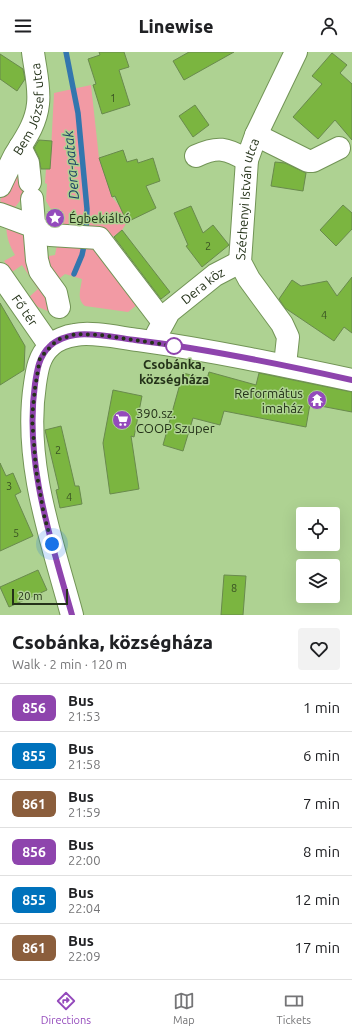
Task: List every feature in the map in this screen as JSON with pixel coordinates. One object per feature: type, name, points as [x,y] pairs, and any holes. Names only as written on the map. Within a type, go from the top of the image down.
[{"type":"street","name":"Bem József utca","points":[[0,186],[34,123],[38,104],[33,52]]},
{"type":"street","name":"Széchenyi István utca","points":[[285,365],[288,337],[282,324],[249,279],[240,262],[247,160],[256,135],[296,52]]},
{"type":"street","points":[[256,135],[308,161],[313,161],[339,148]]},
{"type":"street","points":[[20,147],[28,164],[38,267],[56,293],[59,306]]},
{"type":"street","points":[[196,156],[205,152],[223,149],[234,152],[247,160]]},
{"type":"street","points":[[0,214],[35,227],[50,235],[99,238],[166,317],[152,342]]},
{"type":"street","name":"Dera köz","points":[[166,317],[215,275],[240,262]]},
{"type":"street","name":"Fő tér","points":[[0,274],[50,346]]},
{"type":"street","points":[[72,615],[44,515],[36,470],[32,418],[35,388],[40,358],[50,346],[60,339],[76,334],[101,335],[225,354],[285,365],[352,380]]},
{"type":"shaded area","points":[[91,85],[99,158],[112,197],[120,207],[127,222],[122,230],[107,241],[59,232],[49,215],[52,211],[46,201],[46,169],[50,169],[54,93]]},
{"type":"shaded area","points":[[34,140],[33,168],[25,182],[23,197],[12,211],[0,208],[3,190],[7,181]]},
{"type":"shaded area","points":[[6,221],[16,224],[28,244],[24,250],[31,268],[46,288],[41,292],[51,305],[50,312],[38,307],[28,298],[38,289],[22,265],[12,272],[4,261],[15,255],[8,238]]},
{"type":"shaded area","points":[[58,240],[93,240],[142,301],[128,312],[85,306],[80,297],[82,279],[65,274],[55,282],[43,267],[49,256],[55,255]]},
{"type":"building","points":[[99,52],[124,52],[129,67],[119,70],[130,105],[102,114],[93,85],[96,84],[88,59],[100,55]]},
{"type":"building","points":[[189,52],[234,52],[184,80],[173,61]]},
{"type":"building","points":[[332,53],[347,65],[340,73],[352,84],[352,140],[335,120],[318,139],[293,117],[322,84],[312,76]]},
{"type":"building","points":[[0,54],[23,69],[25,79],[17,91],[0,79]]},
{"type":"building","points":[[195,105],[209,125],[193,137],[179,116]]},
{"type":"building","points":[[39,140],[52,141],[50,169],[41,169],[39,158],[34,148]]},
{"type":"building","points":[[123,150],[127,162],[137,159],[138,163],[153,158],[160,181],[146,186],[156,208],[127,222],[115,196],[112,197],[99,158]]},
{"type":"building","points":[[275,162],[285,163],[306,173],[303,191],[271,186]]},
{"type":"building","points":[[343,205],[352,213],[352,229],[336,246],[320,230]]},
{"type":"building","points":[[191,206],[203,233],[213,225],[229,245],[202,267],[186,246],[188,245],[174,213]]},
{"type":"building","points":[[122,230],[170,292],[161,299],[114,237]]},
{"type":"building","points":[[352,277],[352,333],[344,327],[334,341],[285,308],[279,299],[292,280],[301,286],[327,281],[337,296]]},
{"type":"building","points":[[0,303],[25,346],[24,370],[0,385]]},
{"type":"building","points":[[209,372],[256,385],[259,373],[352,392],[352,412],[310,404],[306,427],[224,411],[220,425],[193,418],[183,451],[163,445],[183,373],[207,379]]},
{"type":"building","name":"390.sz. COOP Szuper","points":[[113,390],[142,396],[134,437],[131,436],[139,489],[110,494],[103,443]]},
{"type":"building","points":[[61,426],[75,486],[79,486],[82,504],[60,508],[56,490],[59,489],[45,430]]},
{"type":"building","points":[[0,463],[6,476],[13,473],[21,492],[15,495],[33,536],[0,551]]},
{"type":"building","points":[[38,570],[47,590],[9,607],[0,587]]},
{"type":"building","points":[[224,575],[246,576],[243,615],[221,615]]},
{"type":"waterway","name":"Dera-patak","points":[[66,52],[78,113],[87,209],[86,232]]},
{"type":"waterway","name":"Dera-patak","points":[[74,274],[82,255],[85,241]]},
{"type":"bus line","name":"856","points":[[72,615],[44,515],[36,470],[32,418],[35,388],[40,358],[50,346],[60,339],[76,334],[101,335],[225,354],[285,365],[352,380]]},
{"type":"place","name":"Égbekiáltó","points":[[55,218]]},
{"type":"place","name":"Csobánka, községháza","points":[[174,346]]},
{"type":"place","name":"Református imaház","points":[[317,400]]},
{"type":"place","name":"390.sz. COOP Szuper","points":[[122,420]]},
{"type":"route","points":[[52,544],[44,515],[36,470],[32,418],[37,371],[40,358],[50,346],[60,339],[76,334],[101,335],[174,346]]}]
